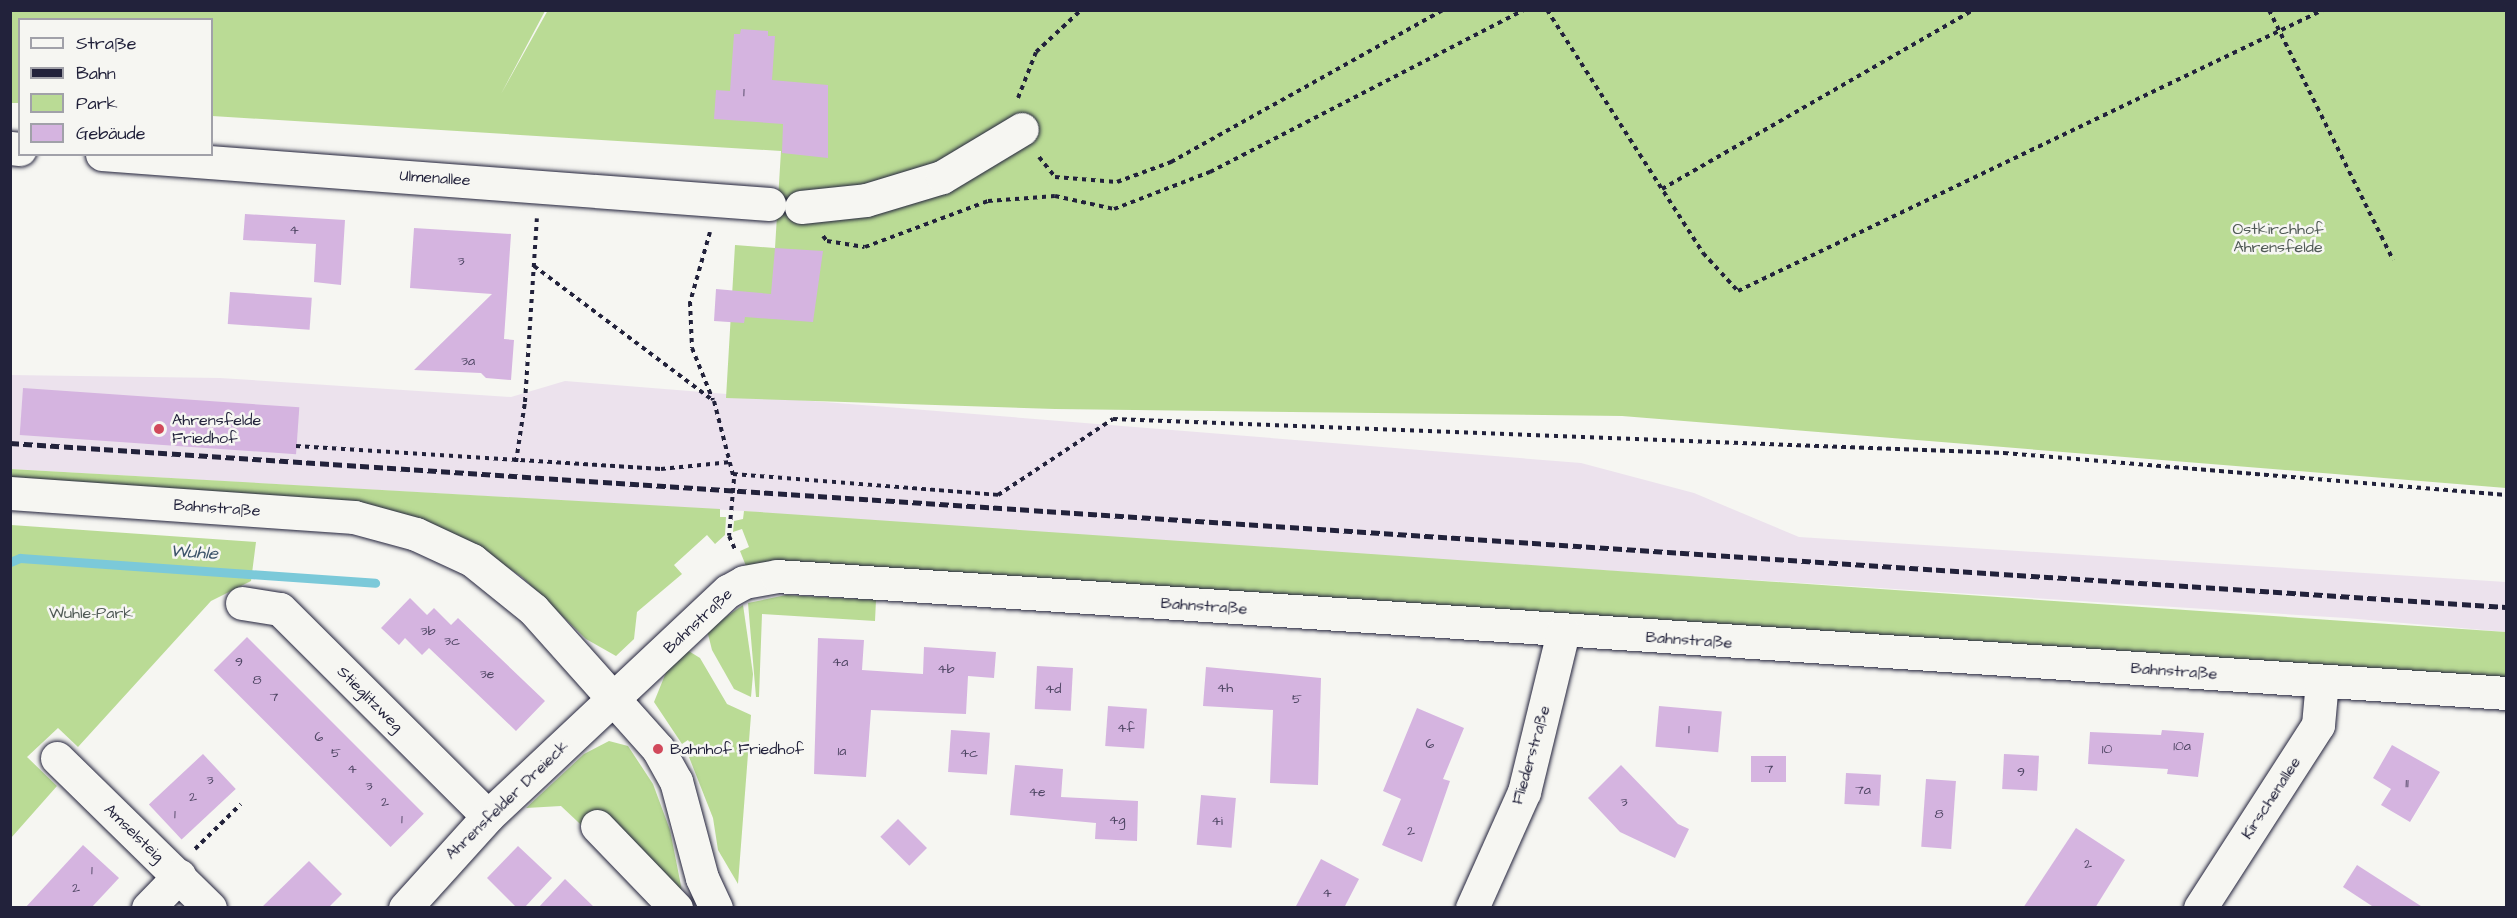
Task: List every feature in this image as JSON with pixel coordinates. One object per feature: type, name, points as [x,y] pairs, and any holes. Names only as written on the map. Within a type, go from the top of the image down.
[{"type":"street","points":[[801,207],[866,200],[942,177],[1022,129]]},
{"type":"street","name":"Ulmenallee","points":[[129,156],[769,204]]},
{"type":"street","name":"Bahnstraße","points":[[10,493],[354,517],[416,534],[472,560],[533,609],[614,698],[728,591],[744,582],[777,576],[1563,632],[2506,693]]},
{"type":"street","name":"Stieglitzweg","points":[[242,603],[280,609],[488,816]]},
{"type":"street","name":"Fliederstraße","points":[[1472,908],[1524,792],[1563,632]]},
{"type":"street","name":"Kirschenallee","points":[[2200,908],[2318,725],[2322,681]]},
{"type":"street","points":[[614,698],[658,749],[676,781],[713,906]]},
{"type":"street","name":"Ahrensfelder Dreieck","points":[[405,908],[488,816],[614,698]]},
{"type":"street","name":"Amselsteig","points":[[57,758],[210,908]]},
{"type":"street","points":[[597,826],[676,908]]},
{"type":"street","points":[[148,908],[176,874]]},
{"type":"path","points":[[1081,10],[1036,52],[1018,99],[1022,129],[1055,177],[1117,182],[1171,162],[1443,10]]},
{"type":"path","points":[[801,207],[827,241],[865,247],[988,201],[1055,196],[1114,209],[1210,172],[1524,10]]},
{"type":"path","points":[[1547,10],[1703,254],[1737,291],[2280,33],[2323,10]]},
{"type":"path","points":[[1662,189],[1973,10]]},
{"type":"path","points":[[2269,10],[2393,260]]},
{"type":"path","points":[[516,462],[539,186]]},
{"type":"path","points":[[710,232],[690,302],[692,348],[714,401],[731,462],[733,474],[729,536]]},
{"type":"path","points":[[534,266],[714,401]]},
{"type":"path","points":[[733,474],[998,495],[1113,419],[2004,453],[2506,495]]},
{"type":"path","points":[[296,446],[516,462],[661,469],[731,462]]},
{"type":"path","points":[[176,874],[241,804]]},
{"type":"shaded area","points":[[10,375],[220,378],[511,397],[565,381],[1581,463],[1694,493],[1799,537],[2506,582],[2506,632],[2346,618],[941,528],[744,511],[11,469]]},
{"type":"green space","name":"Ostkirchhof Ahrensfelde","points":[[548,10],[2506,11],[2506,488],[1622,416],[1055,409],[726,398],[735,245],[775,248],[781,151],[213,116],[213,18],[18,18],[18,103],[11,103],[10,11],[545,11],[501,94]]},
{"type":"green space","points":[[10,469],[720,509],[720,517],[726,517],[725,535],[715,544],[707,535],[674,565],[682,574],[637,612],[634,639],[616,656],[586,639],[522,577],[470,543],[11,482]]},
{"type":"green space","points":[[744,511],[2506,632],[2506,680],[746,566],[740,551],[749,547],[742,529],[733,532],[734,521],[743,519]]},
{"type":"green space","name":"Wuhle-Park","points":[[11,525],[256,542],[251,581],[211,601],[78,747],[58,728],[27,757],[57,786],[11,838]]},
{"type":"green space","points":[[786,595],[876,600],[875,621],[762,614],[759,697],[756,697],[748,603]]},
{"type":"green space","points":[[743,605],[753,674],[751,697],[734,689],[712,650],[707,630]]},
{"type":"green space","points":[[687,650],[700,658],[727,704],[751,715],[738,884],[718,850],[713,818],[689,757],[696,753],[688,740],[682,744],[654,702],[667,670]]},
{"type":"green space","points":[[609,741],[628,746],[653,784],[670,830],[683,896],[595,838],[561,806],[526,808],[584,754]]},
{"type":"building","points":[[741,29],[768,31],[768,36],[775,36],[772,80],[828,85],[828,158],[782,153],[783,124],[714,119],[716,90],[730,91],[734,34],[740,34]]},
{"type":"building","points":[[245,214],[345,220],[341,285],[314,282],[316,244],[243,240]]},
{"type":"building","points":[[414,228],[511,234],[504,339],[514,340],[511,380],[486,378],[481,373],[414,370],[492,294],[410,288]]},
{"type":"building","points":[[775,248],[823,251],[813,322],[745,317],[744,323],[714,321],[716,289],[771,294]]},
{"type":"building","points":[[230,292],[312,298],[310,330],[228,324]]},
{"type":"building","points":[[23,388],[299,407],[296,454],[20,435]]},
{"type":"building","points":[[410,598],[427,615],[434,608],[451,625],[458,618],[545,701],[516,731],[429,648],[422,655],[405,638],[399,645],[381,628]]},
{"type":"building","points":[[247,637],[424,814],[391,847],[214,670]]},
{"type":"building","points":[[818,638],[864,640],[862,670],[923,674],[924,647],[996,652],[994,678],[968,676],[966,714],[871,710],[866,777],[814,774]]},
{"type":"building","points":[[1037,666],[1073,668],[1071,711],[1035,709]]},
{"type":"building","points":[[1206,667],[1321,678],[1318,785],[1270,783],[1273,710],[1203,706]]},
{"type":"building","points":[[1108,706],[1147,709],[1144,749],[1105,746]]},
{"type":"building","points":[[1659,706],[1722,711],[1718,752],[1655,747]]},
{"type":"building","points":[[1417,708],[1464,728],[1443,779],[1450,781],[1422,862],[1382,845],[1401,799],[1383,791]]},
{"type":"building","points":[[951,730],[990,733],[987,775],[948,772]]},
{"type":"building","points":[[2162,730],[2204,733],[2198,777],[2167,774],[2168,769],[2088,764],[2090,732],[2161,735]]},
{"type":"building","points":[[2392,745],[2440,772],[2410,822],[2381,805],[2391,789],[2373,778]]},
{"type":"building","points":[[203,754],[236,789],[182,840],[149,804]]},
{"type":"building","points":[[2004,754],[2039,756],[2037,791],[2002,789]]},
{"type":"building","points":[[1751,756],[1786,756],[1786,782],[1751,782]]},
{"type":"building","points":[[1015,765],[1063,769],[1061,797],[1138,801],[1137,841],[1095,839],[1096,823],[1010,815]]},
{"type":"building","points":[[1621,765],[1678,824],[1689,829],[1675,858],[1620,832],[1588,798]]},
{"type":"building","points":[[1846,773],[1881,775],[1879,806],[1844,804]]},
{"type":"building","points":[[1926,779],[1956,781],[1951,849],[1921,847]]},
{"type":"building","points":[[1201,795],[1236,798],[1232,848],[1197,845]]},
{"type":"building","points":[[898,819],[927,848],[909,866],[880,837]]},
{"type":"building","points":[[2076,828],[2125,860],[2095,908],[2023,908]]},
{"type":"building","points":[[83,845],[119,878],[91,908],[25,908]]},
{"type":"building","points":[[518,846],[552,878],[524,908],[517,908],[487,878]]},
{"type":"building","points":[[1321,859],[1359,879],[1344,908],[1295,908]]},
{"type":"building","points":[[309,861],[342,894],[328,908],[261,908]]},
{"type":"building","points":[[2357,865],[2424,908],[2375,908],[2343,887]]},
{"type":"building","points":[[565,879],[595,908],[538,908]]},
{"type":"waterway","name":"Wuhle","points":[[10,562],[20,558],[375,583]]},
{"type":"railway","points":[[10,443],[2506,607]]},
{"type":"place","name":"Ahrensfelde Friedhof","points":[[159,429]]},
{"type":"place","name":"Bahnhof Friedhof","points":[[658,749]]}]
